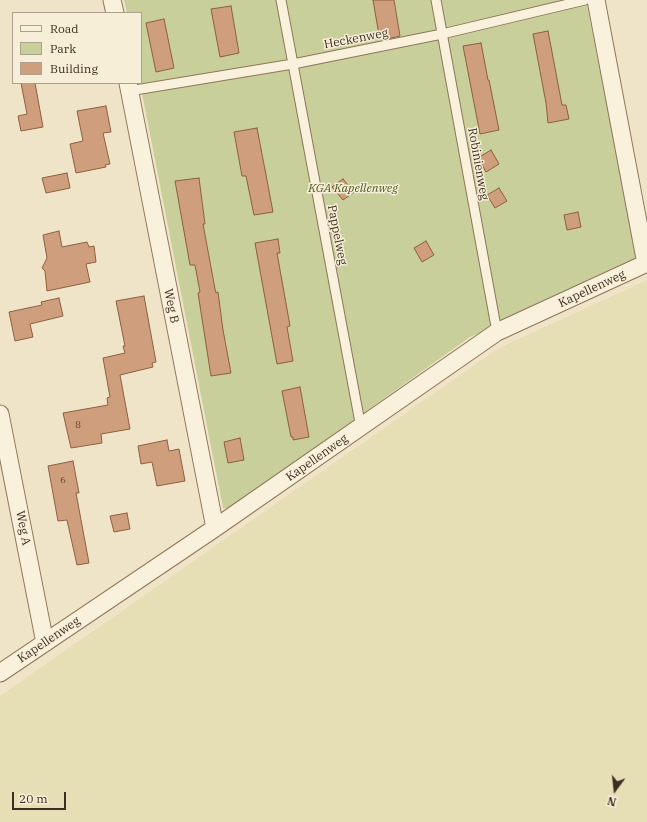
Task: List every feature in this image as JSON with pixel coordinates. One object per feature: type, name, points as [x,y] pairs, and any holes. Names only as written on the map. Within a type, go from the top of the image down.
[{"type":"street","points":[[112,0],[115,12]]},
{"type":"street","name":"Kapellenweg","points":[[0,673],[361,428],[497,332],[646,263],[596,0]]},
{"type":"street","name":"Weg B","points":[[128,87],[215,528]]},
{"type":"street","name":"Weg A","points":[[0,414],[45,643]]},
{"type":"lane","name":"Pappelweg","points":[[280,0],[361,428]]},
{"type":"lane","name":"Robinienweg","points":[[436,0],[497,332]]},
{"type":"lane","name":"Heckenweg","points":[[128,87],[293,64],[442,34],[585,0]]},
{"type":"shaded area","points":[[647,280],[647,822],[0,822],[0,696],[499,348]]},
{"type":"green space","name":"KGA Kapellenweg","points":[[124,0],[586,0],[638,263],[470,337],[229,509],[223,508],[140,84],[142,84],[142,12],[127,12]]},
{"type":"building","points":[[373,0],[394,0],[400,36],[383,40],[382,35],[379,35]]},
{"type":"building","points":[[231,6],[239,53],[220,57],[211,9]]},
{"type":"building","points":[[164,19],[174,68],[156,72],[146,23]]},
{"type":"building","points":[[548,31],[562,105],[566,105],[569,119],[548,123],[546,103],[533,34]]},
{"type":"building","points":[[481,43],[499,130],[480,134],[463,46]]},
{"type":"building","points":[[21,84],[35,84],[43,127],[21,131],[18,116],[27,114]]},
{"type":"building","points":[[106,106],[111,132],[103,133],[110,164],[105,165],[106,167],[76,173],[70,144],[83,141],[77,111]]},
{"type":"building","points":[[257,128],[273,212],[254,215],[246,176],[242,176],[234,132]]},
{"type":"building","points":[[491,150],[499,164],[486,172],[478,158]]},
{"type":"building","points":[[67,173],[70,188],[46,193],[42,178]]},
{"type":"building","points":[[199,178],[205,224],[203,224],[215,289],[216,293],[218,292],[231,373],[211,376],[198,293],[200,292],[195,265],[190,265],[175,181]]},
{"type":"building","points":[[343,179],[354,192],[343,200],[332,187]]},
{"type":"building","points":[[499,188],[507,201],[495,208],[487,195]]},
{"type":"building","points":[[578,212],[581,227],[567,230],[564,215]]},
{"type":"building","points":[[59,231],[62,247],[87,242],[89,247],[94,246],[96,262],[86,264],[90,282],[47,291],[45,271],[42,268],[47,258],[43,235]]},
{"type":"building","points":[[278,239],[280,253],[277,253],[290,326],[287,327],[293,361],[277,364],[255,243]]},
{"type":"building","points":[[426,241],[434,255],[422,262],[414,248]]},
{"type":"building","points":[[144,296],[156,362],[152,363],[153,367],[120,375],[130,429],[101,434],[102,443],[71,448],[63,413],[108,405],[107,398],[110,397],[103,358],[125,353],[116,301]]},
{"type":"building","points":[[59,298],[63,316],[30,324],[33,337],[15,341],[9,312],[42,305],[41,302]]},
{"type":"building","points":[[300,387],[309,437],[293,440],[293,437],[291,437],[282,391]]},
{"type":"building","points":[[240,438],[244,460],[228,463],[224,442]]},
{"type":"building","points":[[167,440],[169,451],[179,449],[185,481],[157,486],[152,462],[141,464],[138,446]]},
{"type":"building","points":[[73,461],[79,493],[76,493],[89,563],[77,565],[67,520],[58,521],[48,466]]},
{"type":"building","points":[[127,513],[130,529],[114,532],[110,516]]}]
